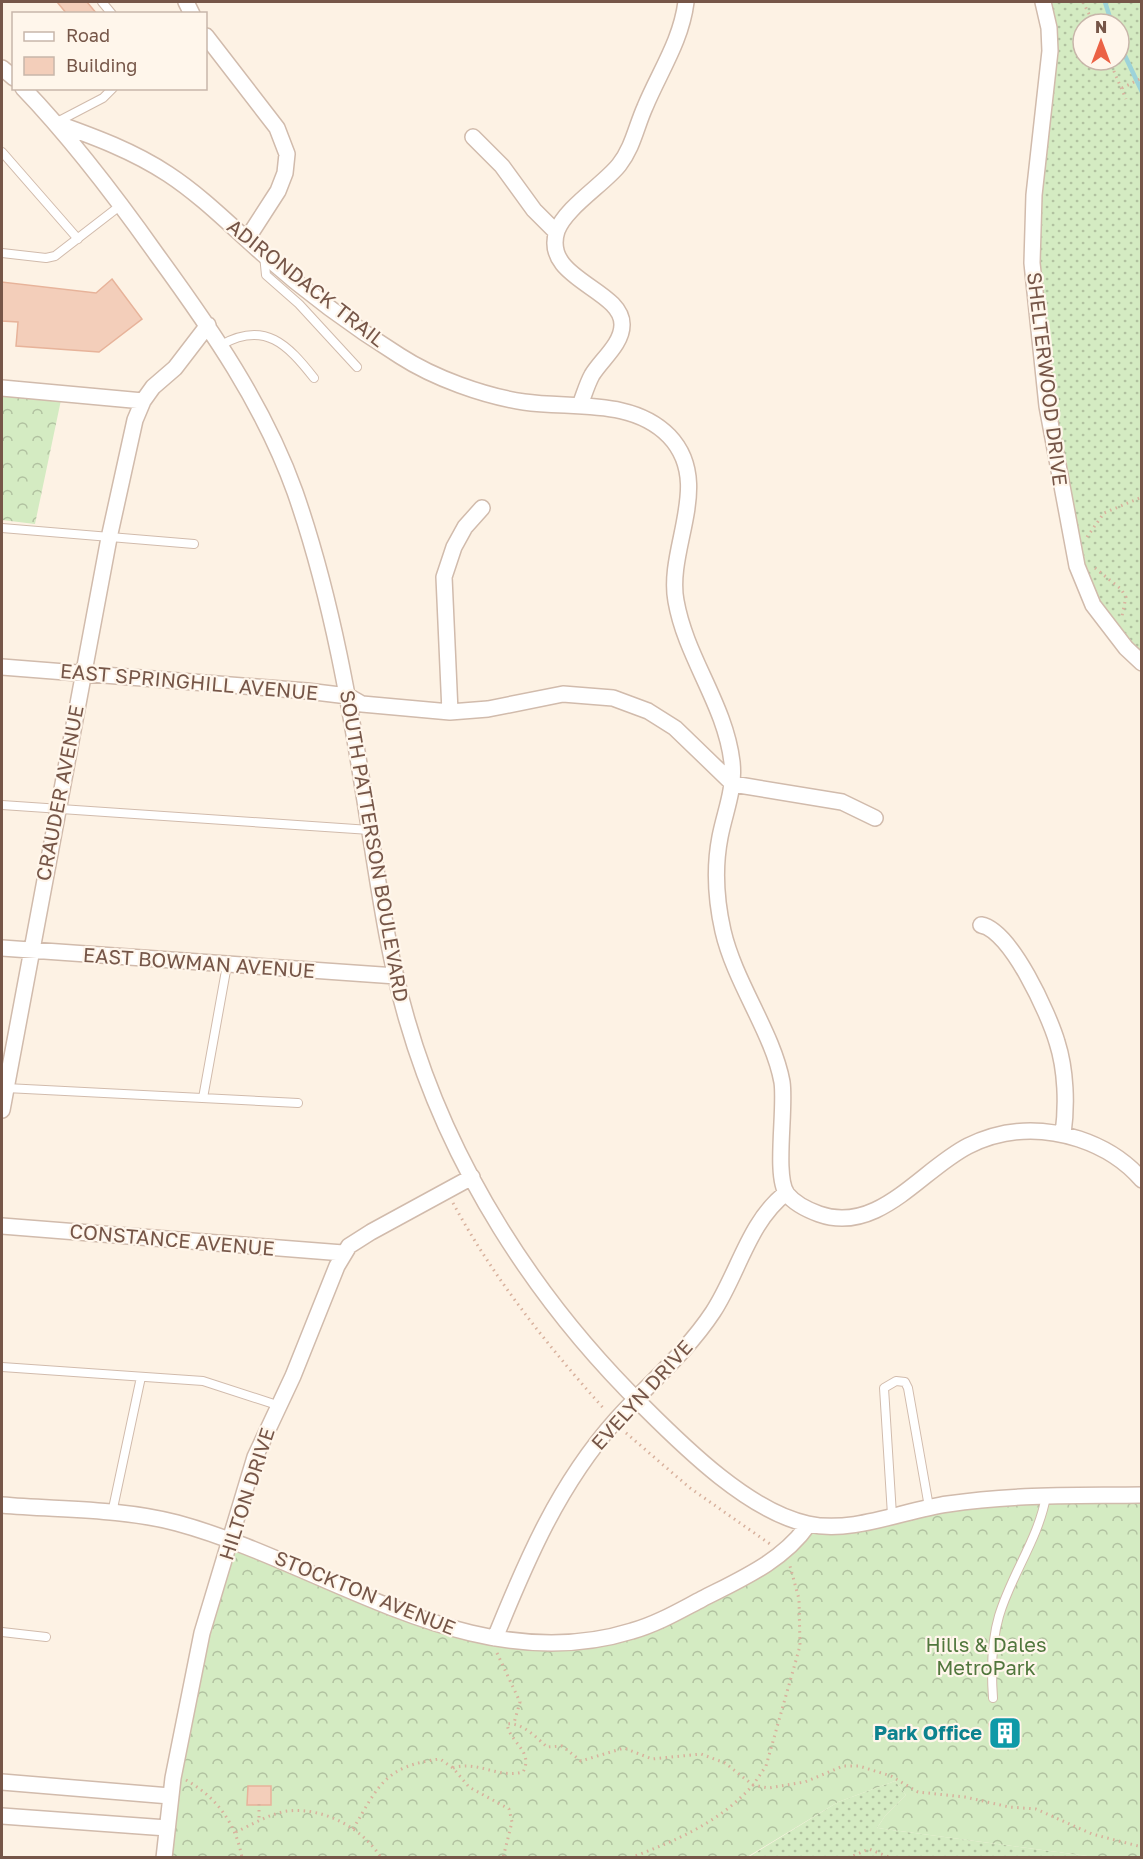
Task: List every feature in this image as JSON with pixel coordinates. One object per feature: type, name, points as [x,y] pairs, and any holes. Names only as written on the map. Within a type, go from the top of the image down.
[{"type":"street","points":[[580,405],[590,378],[618,341],[623,323],[618,311],[570,272],[560,259],[555,246],[556,232],[573,210],[618,166],[630,149],[645,108],[676,42],[686,2]]},
{"type":"street","name":"SHELTERWOOD DRIVE","points":[[1043,2],[1050,51],[1034,195],[1032,262],[1047,406],[1077,566],[1093,605],[1126,648],[1142,663]]},
{"type":"street","points":[[207,37],[277,128],[287,154],[285,172],[278,191],[247,239]]},
{"type":"street","name":"SOUTH PATTERSON BOULEVARD","points":[[25,90],[56,123],[121,205],[208,325],[273,439],[294,490],[312,544],[348,696],[396,976],[420,1061],[445,1123],[472,1178],[539,1288],[572,1331],[636,1399],[717,1473],[782,1515],[808,1524],[826,1527],[929,1508],[1008,1497],[1142,1495]]},
{"type":"street","name":"ADIRONDACK TRAIL","points":[[56,123],[125,149],[164,171],[186,186],[264,255],[377,341],[412,364],[442,378],[518,401],[580,405],[631,414],[646,420],[672,439],[682,453],[687,469],[689,497],[676,563],[675,596],[686,635],[716,702],[731,757],[733,784],[716,861],[719,914],[724,938],[742,987],[774,1054],[782,1079],[784,1135],[780,1177],[786,1193]]},
{"type":"street","points":[[473,137],[502,166],[534,210],[556,232]]},
{"type":"street","name":"CRAUDER AVENUE","points":[[2,1110],[4,1088],[109,538],[135,420],[143,401],[153,387],[175,368],[208,325]]},
{"type":"street","points":[[2,388],[143,401]]},
{"type":"street","points":[[450,712],[444,577],[454,547],[465,527],[482,508]]},
{"type":"street","name":"EAST SPRINGHILL AVENUE","points":[[2,667],[348,696],[362,704],[450,712],[488,709],[557,695],[613,698],[648,711],[675,728],[733,784]]},
{"type":"street","points":[[733,784],[842,802],[875,818]]},
{"type":"street","points":[[981,925],[1000,935],[1020,965],[1048,1018],[1058,1043],[1065,1097],[1063,1134]]},
{"type":"street","name":"EAST BOWMAN AVENUE","points":[[2,948],[396,976]]},
{"type":"street","points":[[786,1193],[808,1210],[828,1217],[859,1216],[892,1201],[947,1158],[987,1138],[1036,1130],[1063,1134],[1105,1149],[1127,1165],[1142,1180]]},
{"type":"street","points":[[343,1253],[371,1232],[472,1178]]},
{"type":"street","name":"EVELYN DRIVE","points":[[493,1638],[536,1540],[555,1503],[615,1421],[682,1352],[712,1314],[731,1283],[756,1229],[772,1204],[786,1193]]},
{"type":"street","name":"CONSTANCE AVENUE","points":[[2,1226],[343,1253]]},
{"type":"street","name":"HILTON DRIVE","points":[[164,1857],[173,1778],[200,1644],[255,1457],[293,1376],[343,1253]]},
{"type":"street","name":"STOCKTON AVENUE","points":[[2,1505],[112,1513],[177,1523],[231,1541],[402,1611],[467,1633],[493,1638],[544,1642],[579,1641],[631,1632],[657,1623],[706,1598],[783,1553],[796,1542],[808,1524]]},
{"type":"street","points":[[2,1782],[170,1796]]},
{"type":"street","points":[[2,1816],[167,1828]]},
{"type":"lane","points":[[56,123],[103,98],[111,90]]},
{"type":"lane","points":[[2,152],[78,239]]},
{"type":"lane","points":[[2,253],[46,258],[66,250],[121,205]]},
{"type":"lane","points":[[264,255],[266,275],[299,304],[357,367]]},
{"type":"lane","points":[[221,345],[240,336],[258,335],[276,339],[293,351],[314,378]]},
{"type":"lane","points":[[2,528],[194,544]]},
{"type":"lane","points":[[2,805],[370,830]]},
{"type":"lane","points":[[202,1098],[227,965]]},
{"type":"lane","points":[[4,1088],[298,1103]]},
{"type":"lane","points":[[2,1367],[203,1381],[277,1406]]},
{"type":"lane","points":[[112,1513],[141,1377]]},
{"type":"lane","points":[[892,1515],[884,1388],[896,1381],[905,1382],[908,1388],[929,1508]]},
{"type":"lane","points":[[993,1698],[991,1655],[1000,1615],[1043,1515],[1046,1496]]},
{"type":"lane","points":[[2,1632],[46,1637]]},
{"type":"path","points":[[1115,72],[1126,99]]},
{"type":"path","points":[[1122,88],[1142,78]]},
{"type":"path","points":[[1088,548],[1090,531],[1104,513],[1142,497]]},
{"type":"path","points":[[1093,566],[1121,589],[1126,597],[1122,620]]},
{"type":"path","points":[[446,1191],[493,1269],[536,1329],[615,1421],[653,1459],[718,1509],[783,1553],[793,1572],[799,1599],[800,1646],[766,1766],[738,1802],[711,1822],[672,1842],[630,1857]]},
{"type":"path","points":[[493,1638],[520,1702],[513,1723]]},
{"type":"path","points":[[453,1768],[462,1764],[513,1775],[523,1772],[527,1764],[525,1752],[508,1730],[507,1724],[513,1723],[526,1729],[547,1748],[562,1746],[581,1761],[624,1749],[652,1759],[701,1754],[725,1763],[753,1785],[768,1788],[805,1782],[843,1766],[859,1766],[891,1776],[918,1792],[965,1797],[1009,1807],[1036,1809],[1092,1834],[1142,1847]]},
{"type":"path","points":[[353,1829],[380,1784],[397,1771],[414,1763],[440,1759],[453,1768],[470,1787],[509,1809],[513,1822],[503,1857]]},
{"type":"path","points":[[173,1778],[191,1783],[216,1801],[236,1832],[242,1857]]},
{"type":"path","points":[[259,1804],[259,1821]]},
{"type":"path","points":[[236,1832],[288,1811],[319,1814],[353,1829],[368,1841],[381,1857]]},
{"type":"path","points":[[848,1857],[868,1849],[891,1857]]},
{"type":"green space","points":[[1043,2],[1141,2],[1141,663],[1086,589],[1034,302],[1046,97]]},
{"type":"green space","points":[[2,396],[61,400],[35,524],[2,520]]},
{"type":"green space","name":"Hills & Dales MetroPark","points":[[1141,1495],[1141,1857],[1095,1857],[877,1828],[885,1816],[906,1795],[895,1781],[838,1802],[747,1857],[164,1858],[170,1796],[231,1541],[467,1633],[603,1638],[716,1592],[808,1525],[947,1504]]},
{"type":"green space","points":[[895,1781],[906,1795],[885,1816],[877,1828],[1095,1857],[747,1858],[838,1802]]},
{"type":"building","points":[[57,2],[87,2],[95,12],[65,12]]},
{"type":"building","points":[[112,279],[142,319],[99,352],[16,346],[18,322],[2,321],[2,282],[96,293]]},
{"type":"building","name":"Park Office","points":[[1016,1718],[1021,1741],[994,1747],[989,1724]]},
{"type":"building","points":[[248,1786],[271,1786],[271,1805],[247,1805]]},
{"type":"waterway","points":[[1105,2],[1108,12]]},
{"type":"waterway","points":[[1131,69],[1142,92]]},
{"type":"place","name":"Park Office","points":[[1005,1733]]}]
